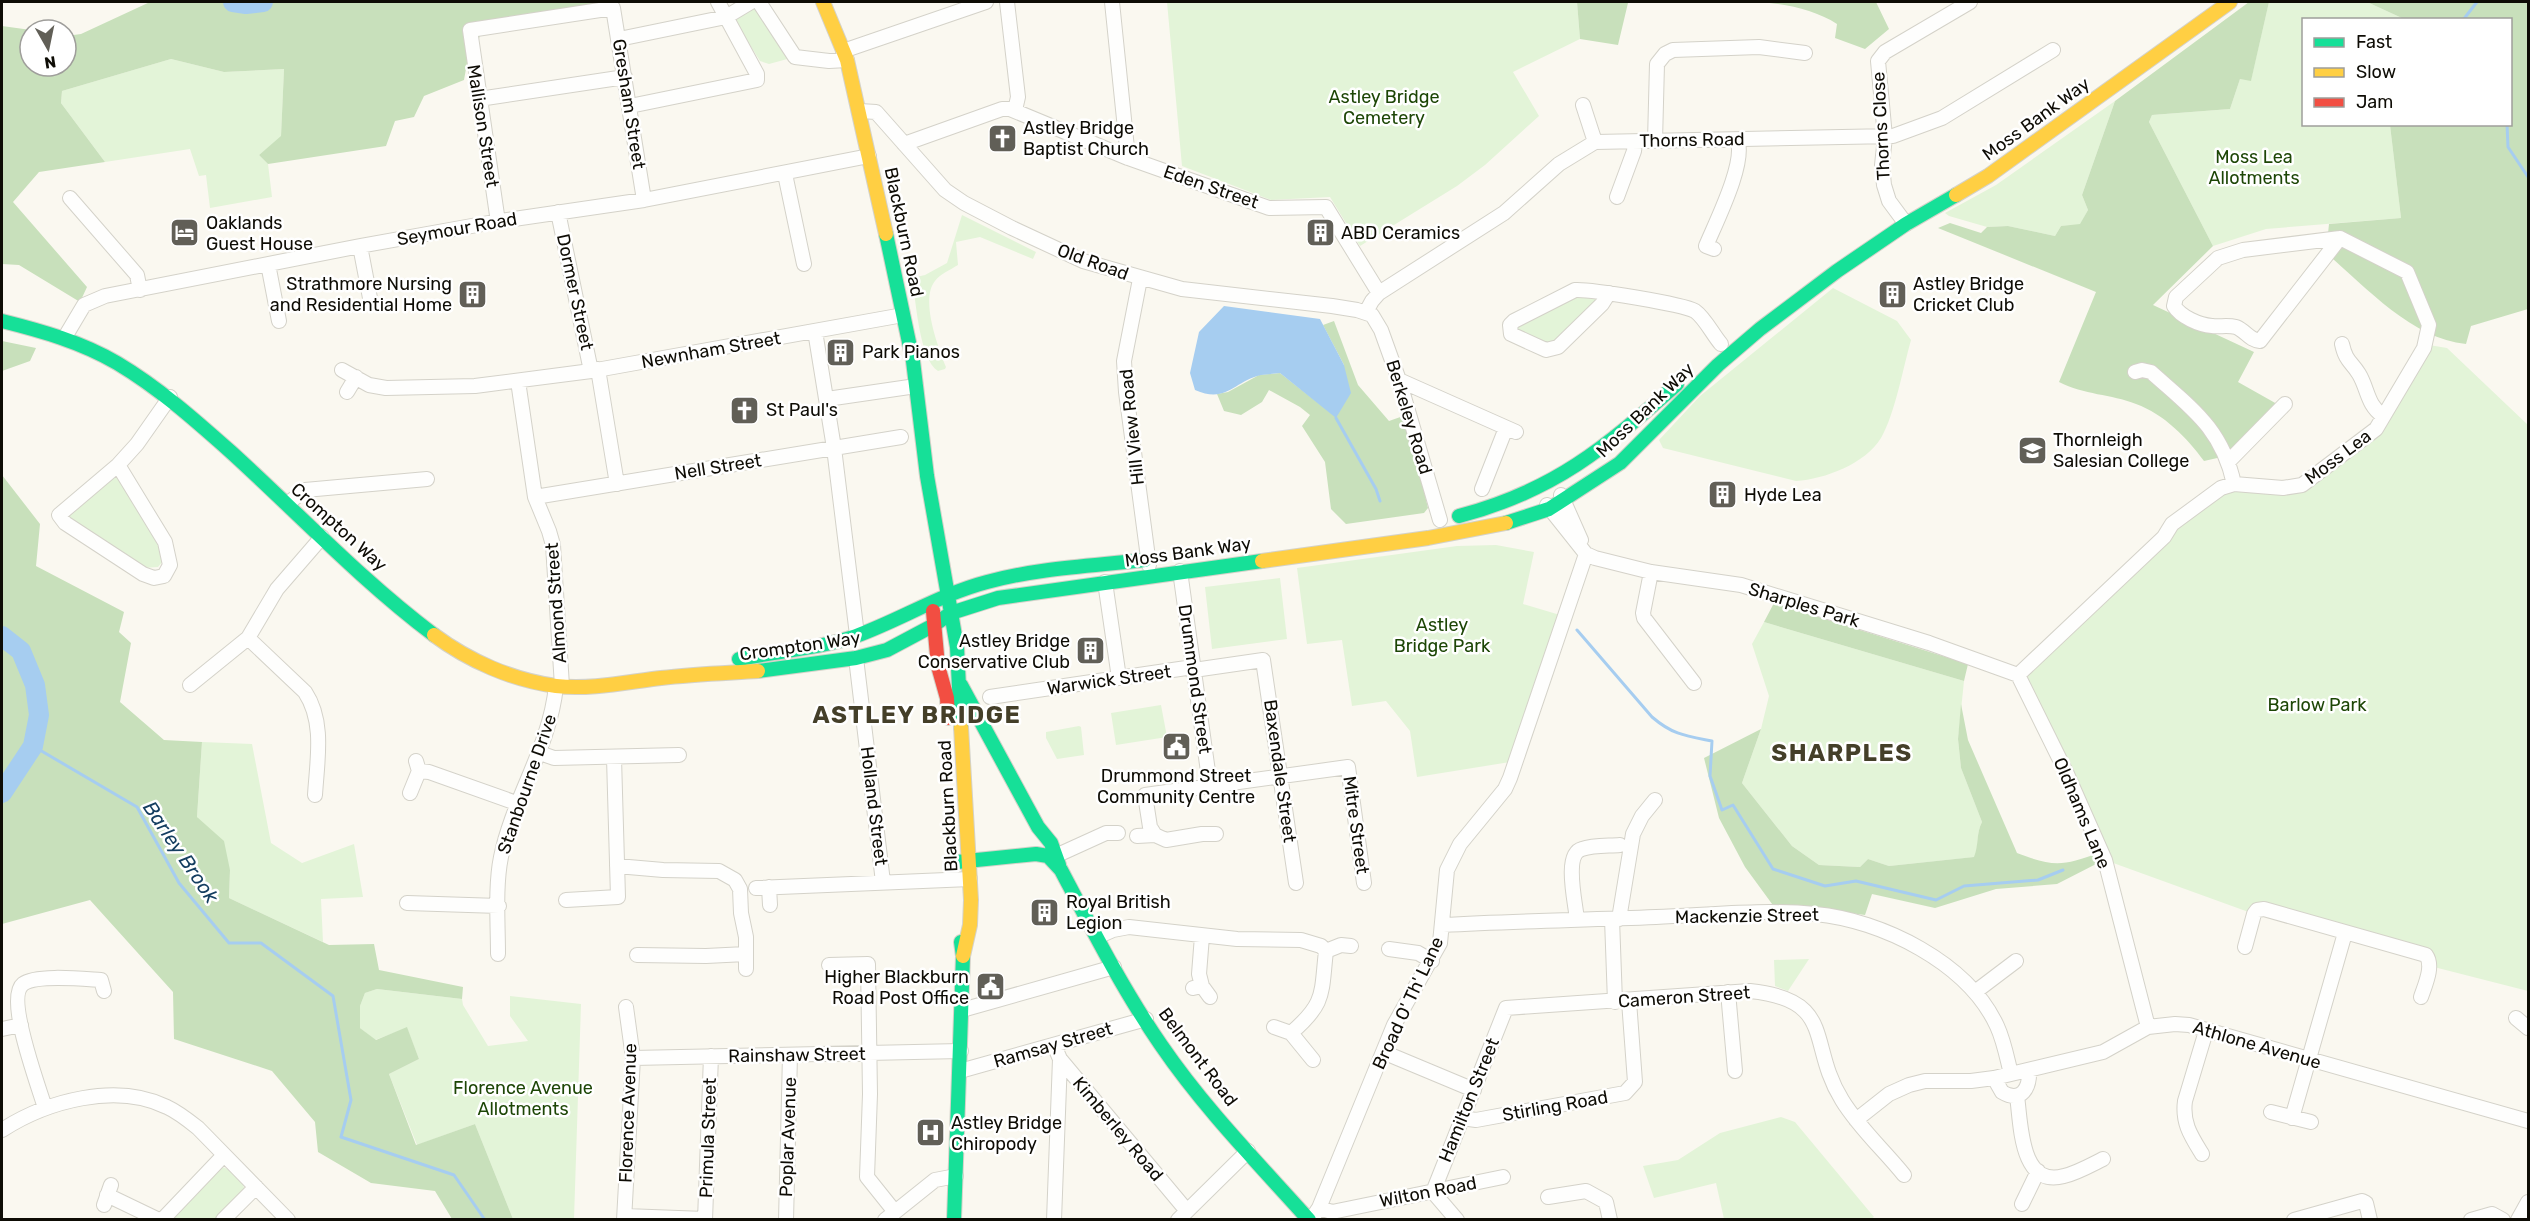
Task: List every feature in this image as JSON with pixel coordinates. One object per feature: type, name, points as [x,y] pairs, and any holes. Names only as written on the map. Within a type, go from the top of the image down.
[{"type":"main road","name":"Blackburn Road","points":[[823,2],[845,56],[860,111],[916,386],[927,476],[948,594],[938,666],[946,698],[963,861]]},
{"type":"main road","name":"Moss Bank Way","points":[[943,619],[998,598],[1428,538],[1520,520],[1564,502],[1620,464],[1691,389],[1760,329],[1902,219],[2210,2]]},
{"type":"main road","name":"Moss Bank Way","points":[[1704,359],[1831,259],[1902,219],[1988,176],[2230,2]]},
{"type":"main road","name":"Crompton Way","points":[[2,321],[65,338],[127,368],[170,397],[405,611],[449,646],[494,670],[559,686],[596,686],[679,676],[743,673],[856,658],[887,650],[943,619]]},
{"type":"main road","name":"Moss Bank Way","points":[[1434,521],[1480,512],[1555,482],[1618,436],[1688,374]]},
{"type":"main road","name":"Blackburn Road","points":[[927,476],[930,570]]},
{"type":"main road","points":[[939,547],[960,574],[988,582]]},
{"type":"main road","name":"Moss Bank Way","points":[[948,594],[988,582],[1030,574],[1154,559]]},
{"type":"main road","name":"Blackburn Road","points":[[931,586],[932,601],[943,619],[961,685],[964,879],[959,926],[963,956],[954,1220]]},
{"type":"main road","name":"Crompton Way","points":[[679,676],[742,658],[828,644],[856,635],[948,594]]},
{"type":"main road","points":[[943,619],[948,666],[946,698]]},
{"type":"main road","points":[[887,650],[910,651]]},
{"type":"main road","points":[[926,655],[938,666]]},
{"type":"main road","name":"Belmont Road","points":[[961,685],[1043,836],[1051,843],[1054,857],[1096,937],[1161,1045],[1248,1151],[1313,1216]]},
{"type":"main road","points":[[1036,854],[1042,846],[1043,836]]},
{"type":"main road","points":[[963,861],[1036,854],[1054,857]]},
{"type":"street","points":[[630,106],[757,80],[758,74],[718,2]]},
{"type":"street","points":[[619,39],[726,17],[751,2]]},
{"type":"street","points":[[759,2],[795,57],[829,61],[986,2]]},
{"type":"street","points":[[904,144],[1002,110],[1015,110],[1018,97],[1007,2]]},
{"type":"street","points":[[1112,2],[1128,158]]},
{"type":"street","name":"Thorns Close","points":[[1902,219],[1889,201],[1884,185],[1882,165],[1885,136],[1878,62],[1880,57],[1970,2]]},
{"type":"street","name":"Mallison Street","points":[[498,222],[470,30],[614,8]]},
{"type":"street","name":"Gresham Street","points":[[614,8],[644,200]]},
{"type":"street","points":[[1655,141],[1657,64],[1665,54],[1673,50],[1759,47],[1805,53]]},
{"type":"street","name":"Thorns Road","points":[[1595,142],[1897,135],[1942,118],[2053,50]]},
{"type":"street","points":[[479,99],[625,77]]},
{"type":"street","points":[[1369,314],[1379,293],[1504,213],[1559,164],[1595,142],[1583,105]]},
{"type":"street","name":"Eden Street","points":[[1015,110],[1128,158],[1269,208],[1326,207],[1379,293]]},
{"type":"street","name":"Old Road","points":[[860,111],[876,112],[945,190],[964,203],[1083,261],[1182,290],[1332,306],[1369,314]]},
{"type":"street","points":[[1714,249],[1706,246],[1735,174],[1740,149],[1737,140]]},
{"type":"street","points":[[1617,197],[1634,151],[1635,142]]},
{"type":"street","name":"Seymour Road","points":[[65,338],[78,315],[89,302],[140,290],[360,246],[558,212],[644,200],[869,156]]},
{"type":"street","points":[[785,174],[804,264]]},
{"type":"street","points":[[70,198],[137,275],[140,290]]},
{"type":"street","name":"Dormer Street","points":[[558,212],[617,484]]},
{"type":"street","points":[[2340,238],[2260,341],[2251,339],[2233,326],[2210,326],[2195,322],[2174,306],[2176,297],[2218,258],[2243,250],[2340,238]]},
{"type":"street","name":"Moss Lea","points":[[2234,484],[2283,488],[2302,485],[2333,459],[2376,429],[2424,348],[2429,325],[2406,272],[2340,238]]},
{"type":"street","points":[[360,246],[370,298]]},
{"type":"street","points":[[268,264],[279,321]]},
{"type":"street","name":"Hill View Road","points":[[1140,279],[1124,361],[1126,392],[1154,559],[1151,575]]},
{"type":"street","points":[[1609,293],[1602,304],[1558,347],[1546,350],[1511,334],[1510,325],[1514,321],[1575,290],[1609,293],[1694,311],[1721,344]]},
{"type":"street","name":"Berkeley Road","points":[[1369,314],[1381,330],[1399,380],[1434,521]]},
{"type":"street","name":"Newnham Street","points":[[342,370],[369,385],[386,388],[475,386],[594,370],[903,315]]},
{"type":"street","points":[[815,331],[834,448],[856,635]]},
{"type":"street","points":[[2342,344],[2347,362],[2360,376],[2373,407],[2384,416]]},
{"type":"street","points":[[2018,675],[2164,537],[2172,524],[2221,488],[2234,484],[2228,462],[2217,438],[2204,420],[2151,372],[2142,370],[2135,372]]},
{"type":"street","points":[[347,392],[356,377]]},
{"type":"street","points":[[1399,380],[1511,430],[1482,489]]},
{"type":"street","name":"Almond Street","points":[[518,381],[535,497],[553,545],[559,686]]},
{"type":"street","points":[[827,399],[916,386]]},
{"type":"street","points":[[118,465],[165,542],[170,565],[164,576],[154,578],[143,574],[65,523],[59,515],[118,465],[137,444],[170,397]]},
{"type":"street","points":[[2228,462],[2285,404]]},
{"type":"street","name":"Nell Street","points":[[535,497],[901,437]]},
{"type":"street","points":[[287,504],[305,490],[427,478]]},
{"type":"street","points":[[1555,482],[1586,554]]},
{"type":"street","points":[[1537,491],[1586,554]]},
{"type":"street","points":[[190,685],[248,638],[277,589],[322,537]]},
{"type":"street","name":"Sharples Park","points":[[1586,554],[1651,572],[1742,585],[1929,643],[2018,675]]},
{"type":"street","name":"Broad O' Th' Lane","points":[[1313,1216],[1398,1017],[1440,944],[1447,870],[1457,849],[1505,789],[1510,778],[1586,554]]},
{"type":"street","name":"Drummond Street","points":[[1180,571],[1210,786]]},
{"type":"street","points":[[1651,572],[1644,618],[1694,683]]},
{"type":"street","points":[[1105,582],[1119,678]]},
{"type":"street","points":[[248,638],[311,700],[318,728],[315,795]]},
{"type":"street","name":"Holland Street","points":[[856,658],[883,882]]},
{"type":"street","name":"Warwick Street","points":[[990,697],[1263,660]]},
{"type":"street","name":"Baxendale Street","points":[[1263,660],[1296,883]]},
{"type":"street","name":"Oldhams Lane","points":[[2018,675],[2067,774],[2105,860],[2148,1027]]},
{"type":"street","name":"Stanbourne Drive","points":[[498,954],[501,858],[519,804],[540,753],[559,686]]},
{"type":"street","points":[[540,753],[554,758],[679,756]]},
{"type":"street","points":[[574,896],[618,897],[614,758]]},
{"type":"street","points":[[410,793],[418,766],[519,804]]},
{"type":"street","name":"Mitre Street","points":[[1280,776],[1348,767],[1364,883]]},
{"type":"street","points":[[1155,835],[1150,827],[1145,795],[1280,776]]},
{"type":"street","name":"Stirling Road","points":[[1462,1118],[1476,1120],[1625,1093],[1635,1082],[1622,1001],[1616,919],[1633,834],[1642,816],[1657,799]]},
{"type":"street","points":[[1054,857],[1106,833],[1118,833]]},
{"type":"street","points":[[1137,836],[1155,835],[1166,840],[1216,834]]},
{"type":"street","points":[[1577,920],[1572,881],[1574,854],[1584,848],[1620,845]]},
{"type":"street","points":[[617,866],[720,871],[728,874],[740,889],[746,969]]},
{"type":"street","points":[[770,905],[762,888],[964,879]]},
{"type":"street","points":[[413,900],[499,906]]},
{"type":"street","points":[[2245,948],[2254,915],[2257,910],[2264,909],[2426,955],[2430,960],[2430,966],[2421,998]]},
{"type":"street","name":"Mackenzie Street","points":[[1443,925],[1774,913],[1834,916],[1887,934],[1948,966],[1975,992],[1997,1027],[2011,1074]]},
{"type":"street","points":[[1096,937],[1129,927],[1202,936],[1301,940],[1321,946],[1326,951]]},
{"type":"street","points":[[2292,1118],[2345,933]]},
{"type":"street","points":[[1202,936],[1199,974],[1202,990]]},
{"type":"street","points":[[1326,951],[1341,945],[1352,946]]},
{"type":"street","points":[[637,955],[656,949],[706,956],[746,954]]},
{"type":"street","points":[[1389,949],[1418,953],[1432,961]]},
{"type":"street","points":[[1292,1033],[1308,1019],[1321,999],[1326,951]]},
{"type":"street","points":[[1975,992],[2016,961]]},
{"type":"street","points":[[829,965],[868,964],[867,1177],[890,1216],[935,1180],[956,1176]]},
{"type":"street","points":[[962,1010],[1113,967]]},
{"type":"street","points":[[45,1108],[21,1025],[17,991],[26,982],[62,979],[101,980],[104,991]]},
{"type":"street","points":[[1728,992],[1734,1071]]},
{"type":"street","name":"Cameron Street","points":[[1506,1008],[1728,992],[1763,992],[1790,1001],[1808,1012],[1814,1021],[1834,1088],[1856,1120],[1904,1175]]},
{"type":"street","name":"Florence Avenue","points":[[625,1218],[633,1058],[626,1008]]},
{"type":"street","name":"Hamilton Street","points":[[1433,1192],[1506,1008]]},
{"type":"street","points":[[2516,1018],[2529,1028]]},
{"type":"street","name":"Ramsay Street","points":[[960,1071],[1146,1019]]},
{"type":"street","name":"Athlone Avenue","points":[[1856,1120],[1889,1094],[1909,1085],[1925,1081],[1971,1081],[2029,1070],[2103,1052],[2148,1027],[2175,1024],[2189,1025],[2529,1121]]},
{"type":"street","points":[[2,1029],[21,1025]]},
{"type":"street","points":[[1274,1027],[1292,1033],[1313,1060]]},
{"type":"street","points":[[2202,1154],[2187,1127],[2184,1111],[2206,1031]]},
{"type":"street","name":"Kimberley Road","points":[[1054,1045],[1060,1059],[1182,1215]]},
{"type":"street","name":"Rainshaw Street","points":[[633,1058],[961,1051]]},
{"type":"street","points":[[1383,1052],[1474,1090]]},
{"type":"street","name":"Poplar Avenue","points":[[786,1220],[790,1055]]},
{"type":"street","name":"Primula Street","points":[[705,1219],[711,1056]]},
{"type":"street","points":[[1054,1220],[1060,1059]]},
{"type":"street","points":[[1994,1078],[2002,1092],[2017,1096],[2022,1094],[2028,1086],[2029,1070]]},
{"type":"street","points":[[2,1130],[18,1119],[45,1108],[93,1098],[116,1096],[153,1101],[183,1116],[288,1220]]},
{"type":"street","points":[[2017,1096],[2025,1151],[2030,1164],[2038,1171],[2053,1177],[2065,1176],[2103,1159]]},
{"type":"street","points":[[2271,1112],[2311,1122]]},
{"type":"street","points":[[1182,1215],[1248,1151]]},
{"type":"street","points":[[107,1195],[160,1220],[224,1155]]},
{"type":"street","points":[[2022,1204],[2038,1171]]},
{"type":"street","name":"Wilton Road","points":[[1313,1216],[1503,1177]]},
{"type":"street","points":[[223,1220],[256,1187]]},
{"type":"street","points":[[1548,1197],[1586,1191],[1606,1203],[1610,1220]]},
{"type":"street","points":[[1433,1192],[1457,1220]]},
{"type":"street","points":[[2294,1220],[2362,1201],[2366,1203],[2370,1220]]},
{"type":"street","points":[[2518,1220],[2529,1202]]},
{"type":"street","points":[[2471,1220],[2492,1215],[2503,1220]]},
{"type":"street","points":[[625,1218],[705,1219]]},
{"type":"green space","points":[[150,2],[610,2],[611,13],[481,32],[478,42],[479,57],[467,63],[464,80],[424,96],[414,117],[395,121],[386,146],[268,164],[259,155],[281,136],[284,69],[224,72],[171,59],[62,91],[61,103],[105,162],[39,172],[13,202],[87,287],[80,302],[19,265],[2,264],[2,26],[18,28],[18,78],[78,78],[78,34]]},
{"type":"green space","name":"Astley Bridge Cemetery","points":[[1167,2],[1577,2],[1580,39],[1513,72],[1539,116],[1485,165],[1457,186],[1360,246],[1330,197],[1271,200],[1182,166]]},
{"type":"green space","points":[[1577,2],[1644,2],[1628,3],[1618,45],[1580,39]]},
{"type":"green space","points":[[1755,2],[1876,2],[1889,29],[1865,49],[1835,38],[1837,24],[1818,14],[1787,5]]},
{"type":"green space","points":[[2249,2],[2269,2],[2251,81],[2240,79],[2230,109],[2152,115],[2149,122],[2213,246],[2153,305],[2254,352],[2238,382],[2277,404],[2235,454],[2204,461],[2174,428],[2146,408],[2127,401],[2078,390],[2059,382],[2096,292],[1938,228],[1950,223],[1981,233],[1987,227],[2008,226],[2055,236],[2061,226],[2080,224],[2088,210],[2082,195],[2115,101]]},
{"type":"green space","name":"Moss Lea Allotments","points":[[2269,2],[2367,2],[2402,18],[2302,18],[2302,126],[2390,126],[2401,218],[2266,229],[2213,246],[2149,122],[2152,115],[2230,109],[2240,79],[2251,80]]},
{"type":"green space","points":[[2367,2],[2528,2],[2528,309],[2471,326],[2466,344],[2446,340],[2409,322],[2326,253],[2329,224],[2401,218],[2390,126],[2512,126],[2512,18],[2402,18]]},
{"type":"green space","points":[[755,6],[791,58],[769,64],[760,61],[733,18]]},
{"type":"green space","points":[[171,59],[224,72],[284,69],[281,137],[259,155],[268,164],[272,197],[210,208],[206,175],[199,176],[190,149],[105,162],[61,103],[62,91]]},
{"type":"green space","points":[[2115,101],[2082,195],[2088,210],[2080,225],[2061,226],[2055,236],[2008,226],[1987,227],[1945,213],[1996,185]]},
{"type":"green space","points":[[962,215],[1036,252],[1033,259],[980,237],[956,242],[958,265],[935,281],[929,299],[932,323],[946,367],[938,371],[926,354],[922,342],[912,278],[925,275],[947,263]]},
{"type":"green space","points":[[1833,288],[1897,321],[1911,340],[1886,428],[1874,447],[1855,463],[1819,477],[1796,481],[1663,448],[1659,440],[1700,396]]},
{"type":"green space","points":[[1577,295],[1594,297],[1597,301],[1551,345],[1516,331],[1515,327]]},
{"type":"green space","points":[[1334,321],[1358,385],[1389,421],[1406,415],[1428,508],[1424,513],[1346,524],[1331,509],[1325,462],[1302,426],[1310,415],[1269,390],[1262,402],[1241,415],[1224,411],[1217,394],[1228,392],[1259,375],[1280,373],[1336,417],[1344,365],[1323,325]]},
{"type":"green space","points":[[2,341],[36,348],[30,361],[2,371]]},
{"type":"green space","name":"Barlow Park","points":[[2429,345],[2447,348],[2528,425],[2528,991],[2430,966],[2430,960],[2264,909],[2254,914],[2105,860],[2018,675],[2172,524],[2235,487],[2295,494],[2307,489],[2376,429]]},
{"type":"green space","points":[[118,472],[157,536],[164,560],[158,567],[142,568],[70,519],[67,514]]},
{"type":"green space","points":[[2,475],[40,524],[36,566],[124,612],[119,632],[131,643],[120,702],[164,740],[202,742],[197,817],[224,841],[230,870],[229,898],[329,945],[374,944],[379,970],[463,987],[462,999],[377,989],[365,993],[360,1006],[360,1028],[376,1040],[407,1027],[419,1059],[389,1074],[416,1145],[475,1124],[513,1219],[452,1219],[435,1191],[371,1183],[318,1152],[315,1122],[272,1071],[174,1039],[173,992],[90,900],[2,924]]},
{"type":"green space","name":"Astley Bridge Park","points":[[1496,545],[1534,552],[1523,604],[1560,615],[1510,762],[1417,777],[1410,731],[1386,701],[1352,706],[1342,640],[1307,644],[1297,568],[1457,546]]},
{"type":"green space","points":[[1280,578],[1287,639],[1212,649],[1205,587]]},
{"type":"green space","points":[[1774,603],[1968,664],[1964,681],[1764,622]]},
{"type":"green space","points":[[1764,622],[1964,681],[1958,739],[1961,768],[1982,822],[1975,857],[1889,866],[1868,859],[1860,867],[1819,865],[1792,846],[1742,783],[1761,729],[1769,696],[1752,644]]},
{"type":"green space","points":[[1961,704],[1968,740],[2017,853],[2040,861],[2058,863],[2099,853],[2102,861],[2057,884],[1996,889],[1935,908],[1872,894],[1865,915],[1812,908],[1775,908],[1745,867],[1719,818],[1704,758],[1761,729],[1742,783],[1792,846],[1819,865],[1860,867],[1868,859],[1889,866],[1974,857],[1982,822],[1961,768],[1958,739]]},
{"type":"green space","points":[[1161,705],[1167,737],[1116,745],[1111,713]]},
{"type":"green space","points":[[1081,727],[1084,755],[1057,759],[1046,738],[1046,732]]},
{"type":"green space","points":[[202,742],[252,744],[271,843],[302,863],[354,844],[363,897],[321,899],[323,942],[229,898],[230,870],[197,817]]},
{"type":"green space","points":[[1809,959],[1788,991],[1775,986],[1774,960]]},
{"type":"green space","name":"Florence Avenue Allotments","points":[[377,989],[462,999],[463,1005],[488,1046],[528,1041],[510,1016],[510,996],[581,1004],[574,1219],[513,1219],[475,1124],[417,1145],[389,1074],[419,1059],[407,1028],[375,1040],[360,1028],[360,1006],[365,993]]},
{"type":"green space","points":[[1781,1117],[1795,1122],[1874,1217],[1870,1220],[1724,1219],[1716,1183],[1654,1198],[1643,1166],[1678,1160],[1720,1133]]},
{"type":"green space","points":[[220,1167],[237,1175],[245,1192],[217,1219],[171,1220]]},
{"type":"water","points":[[1224,306],[1320,319],[1344,365],[1351,393],[1336,418],[1280,373],[1252,378],[1223,393],[1206,394],[1195,390],[1190,373],[1199,332]]},
{"type":"waterway","points":[[233,2],[246,4],[263,2]]},
{"type":"waterway","points":[[2465,18],[2477,2]]},
{"type":"waterway","points":[[2507,126],[2508,147],[2528,177]]},
{"type":"waterway","points":[[1336,418],[1376,489],[1380,501]]},
{"type":"waterway","points":[[1577,630],[1652,717],[1673,731],[1712,741],[1710,776],[1722,810],[1733,805],[1773,869],[1825,886],[1856,881],[1936,900],[1964,886],[2038,880],[2063,870]]},
{"type":"waterway","points":[[2,636],[21,651],[35,685],[39,715],[33,746],[2,793]]},
{"type":"waterway","name":"Barley Brook","points":[[33,746],[137,807],[179,883],[229,943],[261,943],[333,996],[351,1100],[341,1137],[454,1175],[485,1220]]},
{"type":"traffic: fast","points":[[1506,523],[1549,509],[1620,463],[1718,365],[1760,329],[1837,271],[1906,224],[1956,195]]},
{"type":"traffic: fast","points":[[886,234],[913,361],[927,476],[957,647],[961,727]]},
{"type":"traffic: fast","points":[[2,321],[75,343],[117,363],[147,383],[217,440],[381,592],[434,635]]},
{"type":"traffic: fast","points":[[1459,516],[1523,494],[1577,465],[1626,428],[1677,384]]},
{"type":"traffic: fast","points":[[739,659],[813,647],[856,636],[953,593],[1006,577],[1045,570],[1145,560]]},
{"type":"traffic: fast","points":[[758,671],[856,658],[887,650],[934,625],[951,613],[998,598],[1262,561]]},
{"type":"traffic: fast","points":[[961,685],[1038,827],[1051,843],[1059,865]]},
{"type":"traffic: fast","points":[[957,862],[1036,854],[1048,856],[1061,870],[1121,981],[1147,1024],[1178,1068],[1232,1135],[1309,1220]]},
{"type":"traffic: fast","points":[[954,1220],[963,956],[961,942]]},
{"type":"traffic: slow","points":[[823,2],[847,60],[886,234]]},
{"type":"traffic: slow","points":[[1956,195],[1988,176],[2230,2]]},
{"type":"traffic: slow","points":[[1262,561],[1428,538],[1506,523]]},
{"type":"traffic: slow","points":[[434,635],[476,661],[492,668],[523,679],[556,686],[595,686],[673,677],[758,671]]},
{"type":"traffic: slow","points":[[961,727],[971,900],[970,925],[963,956]]},
{"type":"traffic: jam","points":[[933,611],[938,666],[947,698],[948,718]]},
{"type":"place","name":"Astley Bridge Baptist Church","points":[[1002,138]]},
{"type":"place","name":"Oaklands Guest House","points":[[185,233]]},
{"type":"place","name":"ABD Ceramics","points":[[1320,233]]},
{"type":"place","name":"Strathmore Nursing and Residential Home","points":[[473,294]]},
{"type":"place","name":"Astley Bridge Cricket Club","points":[[1892,294]]},
{"type":"place","name":"Park Pianos","points":[[841,352]]},
{"type":"place","name":"St Paul's","points":[[745,410]]},
{"type":"place","name":"Thornleigh Salesian College","points":[[2032,450]]},
{"type":"place","name":"Hyde Lea","points":[[1723,495]]},
{"type":"place","name":"Astley Bridge Conservative Club","points":[[1091,651]]},
{"type":"place","name":"Drummond Street Community Centre","points":[[1176,747]]},
{"type":"place","name":"Royal British Legion","points":[[1045,912]]},
{"type":"place","name":"Higher Blackburn Road Post Office","points":[[990,987]]},
{"type":"place","name":"Astley Bridge Chiropody","points":[[930,1133]]},
{"type":"district","name":"ASTLEY BRIDGE","points":[[917,715]]},
{"type":"district","name":"SHARPLES","points":[[1842,753]]}]
